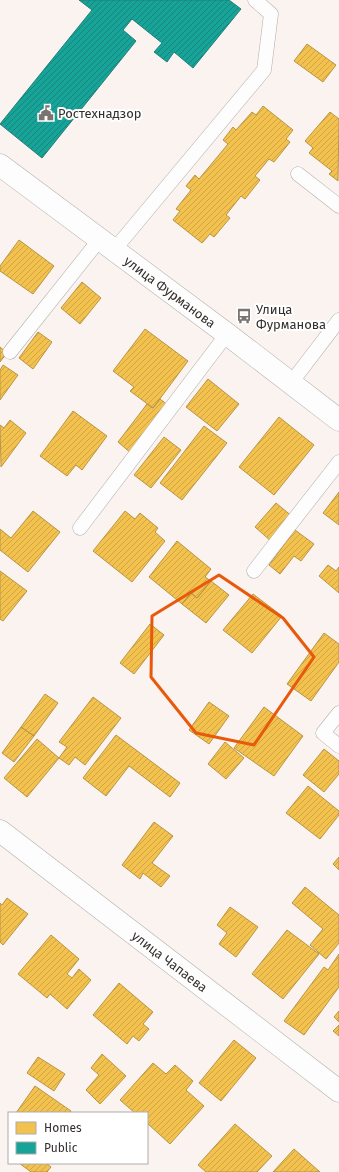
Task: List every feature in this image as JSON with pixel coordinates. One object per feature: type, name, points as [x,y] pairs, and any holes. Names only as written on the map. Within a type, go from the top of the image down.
[{"type":"street","name":"улица Фурманова","points":[[0,165],[227,334],[339,420]]},
{"type":"street","name":"улица Чапаева","points":[[0,831],[339,1091]]},
{"type":"lane","points":[[10,352],[264,70],[272,14],[255,0]]},
{"type":"lane","points":[[298,174],[339,206]]},
{"type":"lane","points":[[291,383],[339,320]]},
{"type":"lane","points":[[80,528],[227,334]]},
{"type":"lane","points":[[254,571],[339,462]]},
{"type":"lane","points":[[339,713],[323,733],[339,746]]},
{"type":"highlighted area","points":[[219,575],[283,618],[314,657],[254,745],[196,733],[151,677],[152,616]]},
{"type":"building: Homes","points":[[307,44],[336,65],[323,82],[294,61]]},
{"type":"building: Homes","points":[[263,106],[293,130],[286,139],[290,142],[274,162],[269,159],[255,176],[260,180],[245,199],[241,196],[226,215],[230,218],[214,237],[210,234],[202,243],[173,220],[180,211],[176,209],[191,190],[186,186],[195,175],[199,179],[228,144],[223,140],[233,127],[236,130],[252,112],[256,115]]},
{"type":"building: Homes","points":[[330,112],[339,119],[338,181],[329,174],[332,171],[309,153],[313,148],[305,141]]},
{"type":"building: Homes","points":[[19,240],[54,266],[33,294],[0,271],[0,266]]},
{"type":"building: Homes","points":[[82,282],[101,298],[80,324],[61,308]]},
{"type":"building: Homes","points":[[145,329],[188,361],[153,408],[130,391],[134,387],[113,371]]},
{"type":"building: Homes","points":[[38,332],[52,342],[33,369],[19,358]]},
{"type":"building: Homes","points":[[0,347],[7,353],[0,362]]},
{"type":"building: Homes","points":[[3,365],[18,375],[0,400],[0,370]]},
{"type":"building: Homes","points":[[208,379],[239,404],[217,431],[186,407]]},
{"type":"building: Homes","points":[[160,399],[169,406],[132,454],[118,442],[147,404],[153,408]]},
{"type":"building: Homes","points":[[73,411],[107,436],[82,470],[76,465],[67,476],[40,456]]},
{"type":"building: Homes","points":[[279,417],[314,445],[274,495],[239,467]]},
{"type":"building: Homes","points":[[10,420],[26,433],[1,467],[0,425],[4,428]]},
{"type":"building: Homes","points":[[204,426],[227,443],[182,500],[160,483]]},
{"type":"building: Homes","points":[[164,437],[181,450],[151,488],[134,475]]},
{"type":"building: Homes","points":[[339,492],[339,525],[323,513]]},
{"type":"building: Homes","points":[[276,503],[293,517],[272,542],[255,527]]},
{"type":"building: Homes","points":[[33,511],[60,532],[28,572],[0,550],[0,529],[11,538]]},
{"type":"building: Homes","points":[[125,511],[135,519],[140,513],[158,528],[155,532],[165,541],[132,582],[93,551]]},
{"type":"building: Homes","points":[[295,530],[314,544],[301,561],[294,556],[280,574],[269,565]]},
{"type":"building: Homes","points":[[177,541],[211,569],[205,577],[211,581],[197,598],[191,593],[182,604],[149,577]]},
{"type":"building: Homes","points":[[328,565],[336,571],[339,567],[339,593],[319,576]]},
{"type":"building: Homes","points":[[0,571],[27,591],[3,621],[0,619]]},
{"type":"building: Homes","points":[[211,581],[229,595],[206,623],[182,604],[191,593],[197,598]]},
{"type":"building: Homes","points":[[253,594],[282,616],[252,653],[223,630]]},
{"type":"building: Homes","points":[[150,624],[164,635],[134,674],[120,663]]},
{"type":"building: Homes","points":[[324,633],[339,644],[339,662],[311,701],[287,684]]},
{"type":"building: Homes","points":[[45,694],[58,703],[34,736],[21,727]]},
{"type":"building: Homes","points":[[93,697],[121,718],[85,765],[75,757],[69,765],[59,758],[67,747],[59,742]]},
{"type":"building: Homes","points":[[209,702],[229,716],[209,744],[189,730]]},
{"type":"building: Homes","points":[[264,707],[303,736],[274,776],[234,748]]},
{"type":"building: Homes","points":[[21,727],[34,736],[14,762],[2,753]]},
{"type":"building: Homes","points":[[116,735],[180,783],[170,797],[129,766],[106,796],[83,778]]},
{"type":"building: Homes","points":[[37,739],[59,758],[27,797],[4,778]]},
{"type":"building: Homes","points":[[225,742],[244,758],[226,779],[208,764]]},
{"type":"building: Homes","points":[[324,749],[339,761],[339,774],[324,792],[303,775]]},
{"type":"building: Homes","points":[[308,786],[339,811],[339,815],[320,839],[286,813]]},
{"type":"building: Homes","points":[[154,822],[173,836],[152,863],[170,876],[161,887],[143,873],[140,879],[122,865]]},
{"type":"building: Homes","points":[[339,857],[339,870],[333,864]]},
{"type":"building: Homes","points":[[305,887],[339,915],[339,943],[326,959],[310,945],[323,929],[292,903]]},
{"type":"building: Homes","points":[[7,898],[28,914],[3,945],[0,942],[0,903],[2,905]]},
{"type":"building: Homes","points":[[230,907],[258,927],[236,957],[219,944],[227,933],[217,925]]},
{"type":"building: Homes","points":[[287,930],[319,954],[283,999],[252,974]]},
{"type":"building: Homes","points":[[51,935],[79,959],[67,974],[72,978],[79,969],[91,980],[67,1009],[50,994],[47,998],[18,974]]},
{"type":"building: Homes","points":[[339,954],[339,987],[304,1035],[284,1021],[324,967],[328,970]]},
{"type":"building: Homes","points":[[119,983],[153,1012],[143,1024],[149,1029],[139,1041],[133,1036],[127,1044],[93,1015]]},
{"type":"building: Homes","points":[[339,1011],[339,1022],[334,1017]]},
{"type":"building: Homes","points":[[339,1025],[339,1036],[333,1031]]},
{"type":"building: Homes","points":[[234,1040],[256,1058],[221,1101],[199,1083]]},
{"type":"building: Homes","points":[[102,1054],[126,1076],[100,1104],[86,1090],[99,1075],[91,1068]]},
{"type":"building: Homes","points":[[38,1057],[65,1074],[54,1091],[27,1073]]},
{"type":"building: Homes","points":[[153,1063],[166,1074],[175,1065],[193,1081],[186,1090],[204,1106],[170,1144],[148,1124],[148,1112],[134,1112],[120,1100]]},
{"type":"building: Homes","points":[[35,1086],[71,1111],[70,1112],[17,1112]]},
{"type":"building: Homes","points":[[235,1124],[272,1156],[257,1172],[206,1172],[198,1165]]},
{"type":"building: Homes","points":[[294,1149],[320,1172],[273,1172]]},
{"type":"building: Homes","points":[[20,1164],[47,1164],[51,1167],[47,1172],[31,1172]]},
{"type":"building: Public","points":[[79,0],[229,0],[241,9],[193,68],[174,52],[167,62],[154,52],[162,43],[132,19],[123,30],[136,41],[42,158],[0,124],[92,10]]},
{"type":"place","name":"Ростехнадзор","points":[[46,113]]},
{"type":"place","name":"Улица Фурманова","points":[[244,316]]}]
